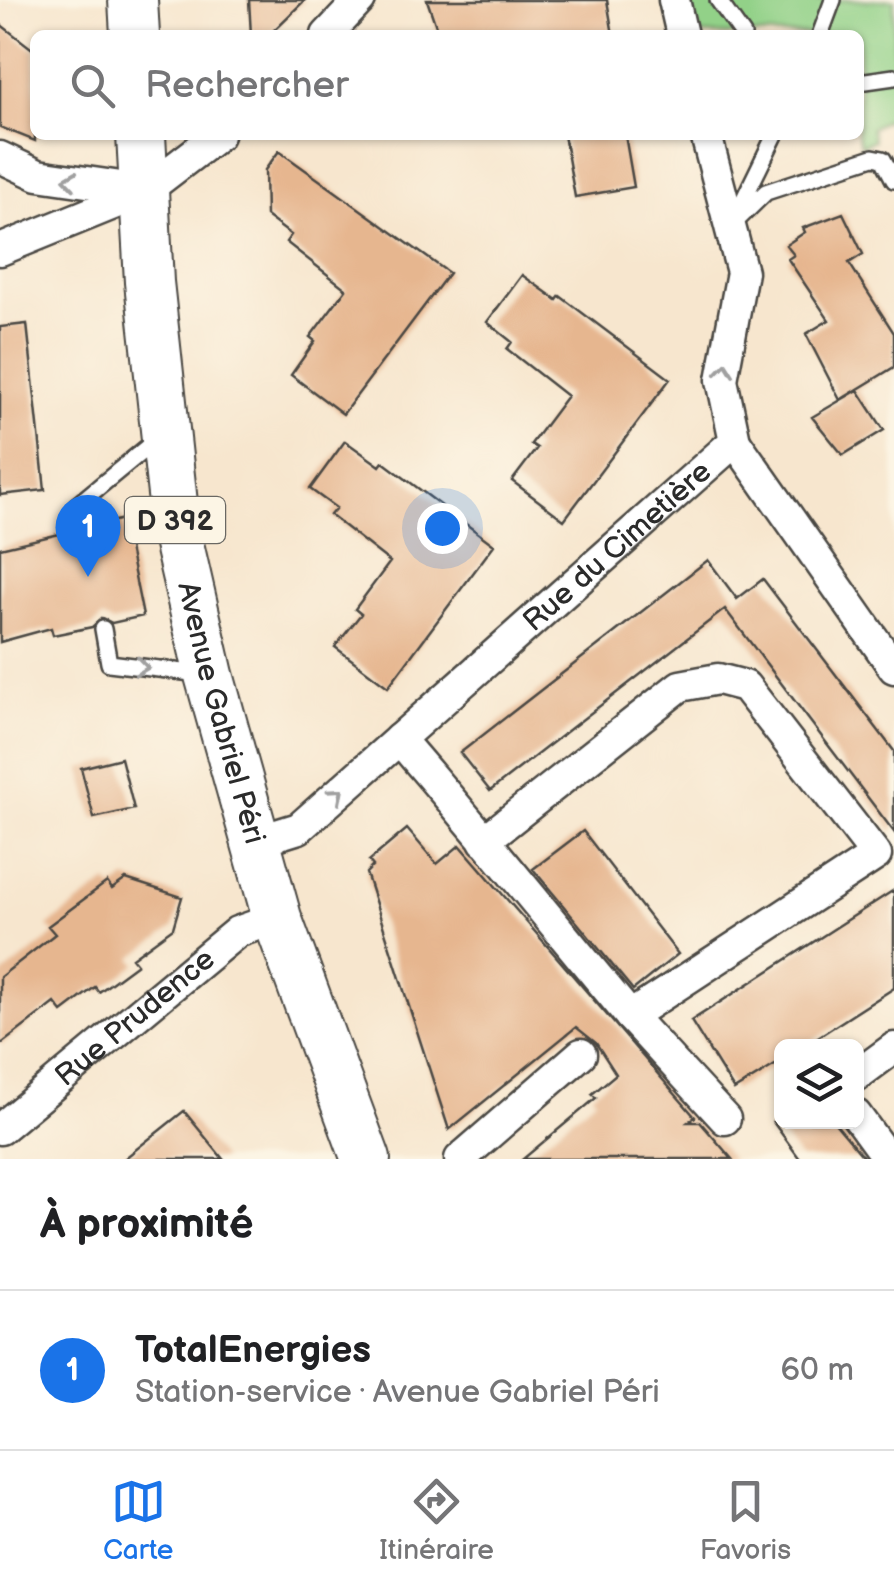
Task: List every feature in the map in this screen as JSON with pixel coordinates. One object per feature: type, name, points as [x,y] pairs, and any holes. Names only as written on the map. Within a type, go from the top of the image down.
[{"type":"main road","points":[[132,0],[135,30]]},
{"type":"main road","name":"D 392","points":[[141,140],[144,191]]},
{"type":"main road","name":"Avenue Gabriel Péri","points":[[144,191],[176,532],[209,675],[276,918],[366,1159]]},
{"type":"street","points":[[332,30],[360,0]]},
{"type":"street","points":[[674,0],[681,30]]},
{"type":"street","points":[[0,250],[144,191],[211,140]]},
{"type":"street","name":"Rue du Cimetière","points":[[254,842],[299,828],[735,442],[722,380],[742,272],[707,140]]},
{"type":"street","points":[[0,156],[38,175],[144,191]]},
{"type":"street","points":[[735,442],[894,668]]},
{"type":"street","points":[[484,841],[680,686],[718,679],[746,686],[885,850],[630,1016]]},
{"type":"street","points":[[400,739],[630,1016],[725,1119]]},
{"type":"street","name":"Rue Prudence","points":[[0,1129],[237,932],[276,918]]},
{"type":"street","points":[[864,1070],[894,1048]]},
{"type":"street","points":[[460,1159],[581,1054]]},
{"type":"street","points":[[864,1126],[888,1159]]},
{"type":"lane","points":[[718,0],[739,30]]},
{"type":"lane","points":[[822,30],[834,0]]},
{"type":"lane","points":[[864,81],[894,77]]},
{"type":"lane","points":[[730,226],[773,140]]},
{"type":"lane","points":[[730,226],[766,192],[873,157],[888,156],[894,180]]},
{"type":"lane","points":[[80,518],[77,504],[164,434]]},
{"type":"lane","points":[[102,629],[110,663],[209,675]]},
{"type":"green space","points":[[687,0],[894,0],[894,116],[871,128],[874,140],[861,146],[864,30],[699,30]]},
{"type":"building","points":[[249,0],[305,0],[274,30],[251,30]]},
{"type":"building","points":[[427,0],[607,0],[612,30],[437,30]]},
{"type":"building","points":[[0,24],[30,47],[30,139],[0,127]]},
{"type":"building","points":[[565,140],[626,140],[634,187],[575,197]]},
{"type":"building","points":[[279,151],[449,273],[343,414],[291,375],[315,341],[310,337],[346,289],[286,242],[291,235],[266,216],[265,170]]},
{"type":"building","points":[[843,213],[863,254],[849,263],[894,333],[894,367],[840,400],[806,334],[829,320],[788,259],[794,255],[786,245],[805,232],[803,228]]},
{"type":"building","points":[[522,275],[557,300],[560,296],[670,379],[564,520],[512,481],[537,448],[531,444],[567,396],[507,349],[512,342],[487,322]]},
{"type":"building","points":[[27,324],[45,490],[0,495],[0,327]]},
{"type":"building","points":[[858,390],[884,430],[843,455],[812,417]]},
{"type":"building","points":[[345,441],[380,466],[383,462],[494,545],[388,687],[335,647],[361,614],[355,609],[390,562],[330,515],[336,508],[310,489]]},
{"type":"building","points":[[123,519],[143,616],[112,623],[102,618],[92,627],[53,635],[51,628],[0,642],[0,548]]},
{"type":"building","points":[[708,560],[737,599],[763,579],[894,751],[894,832],[725,609],[490,791],[460,753]]},
{"type":"building","points":[[121,758],[134,809],[94,818],[81,768]]},
{"type":"building","points":[[407,829],[437,864],[460,845],[695,1117],[688,1122],[700,1122],[732,1159],[523,1159],[596,1098],[592,1094],[616,1074],[596,1043],[576,1027],[449,1130],[366,873],[373,866],[369,861]]},
{"type":"building","points":[[583,831],[678,954],[633,990],[533,869]]},
{"type":"building","points":[[126,879],[182,897],[173,928],[132,958],[137,964],[99,992],[95,987],[62,1012],[55,1003],[0,1045],[0,977],[55,934],[48,926],[107,882],[112,889]]},
{"type":"building","points":[[894,890],[894,988],[815,1039],[774,1039],[774,1066],[734,1090],[691,1021]]},
{"type":"building","points":[[184,1111],[223,1159],[124,1159]]},
{"type":"building","points":[[778,1129],[840,1129],[865,1159],[800,1159]]},
{"type":"place","name":"TotalEnergies","points":[[88,577]]}]
